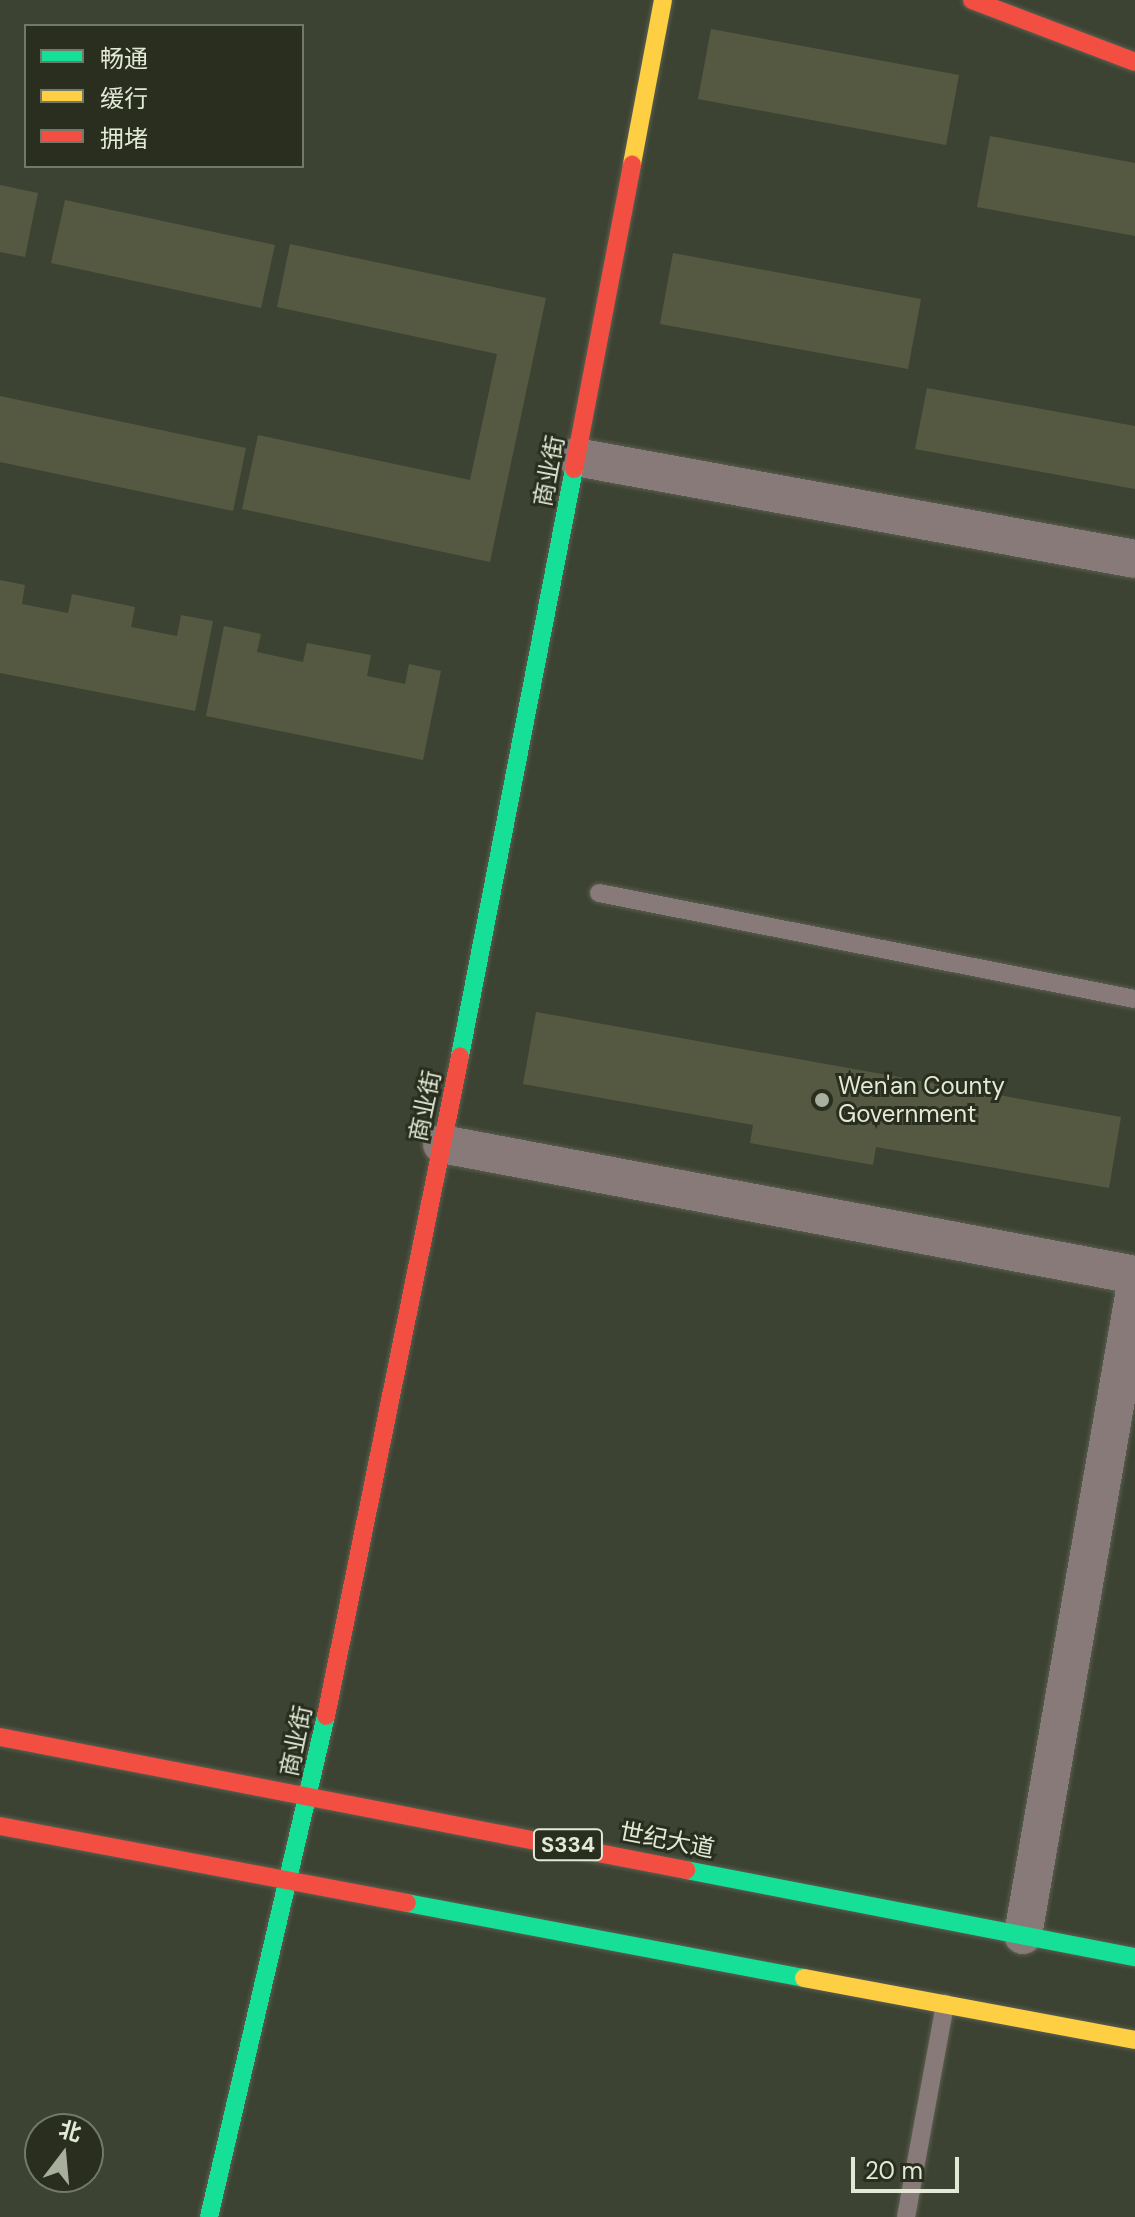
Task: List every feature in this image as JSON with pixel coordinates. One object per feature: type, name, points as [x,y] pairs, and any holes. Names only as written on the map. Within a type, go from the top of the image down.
[{"type":"street","name":"商业街","points":[[209,2217],[310,1794],[442,1144],[663,0]]},
{"type":"street","points":[[972,0],[1135,62]]},
{"type":"street","points":[[576,457],[1135,559]]},
{"type":"street","points":[[442,1144],[1135,1275]]},
{"type":"street","points":[[1023,1935],[1135,1290]]},
{"type":"street","name":"世纪大道","points":[[0,1737],[310,1794],[1135,1957]]},
{"type":"street","points":[[0,1826],[1135,2040]]},
{"type":"lane","points":[[599,893],[1135,999]]},
{"type":"lane","points":[[906,2217],[945,2004]]},
{"type":"building","points":[[711,29],[959,75],[946,145],[698,99]]},
{"type":"building","points":[[990,136],[1135,163],[1135,236],[977,207]]},
{"type":"building","points":[[0,185],[38,193],[25,257],[0,252]]},
{"type":"building","points":[[65,200],[275,245],[261,308],[51,263]]},
{"type":"building","points":[[290,244],[546,298],[490,562],[242,509],[258,435],[470,480],[497,354],[277,307]]},
{"type":"building","points":[[673,253],[921,299],[908,369],[660,324]]},
{"type":"building","points":[[927,388],[1135,426],[1135,489],[915,449]]},
{"type":"building","points":[[0,396],[246,448],[233,511],[0,462]]},
{"type":"building","points":[[0,580],[25,585],[22,604],[68,613],[72,594],[135,607],[131,627],[177,636],[181,615],[213,621],[195,711],[0,673]]},
{"type":"building","points":[[224,626],[261,634],[257,652],[303,662],[307,643],[371,655],[367,676],[405,684],[409,664],[441,671],[423,760],[206,716]]},
{"type":"building","name":"Wen'an County Government","points":[[536,1012],[1121,1117],[1109,1188],[876,1147],[873,1165],[750,1143],[753,1125],[523,1084]]},
{"type":"traffic: fast","points":[[460,1056],[574,469]]},
{"type":"traffic: fast","points":[[209,2217],[326,1716]]},
{"type":"traffic: fast","points":[[686,1870],[1135,1957]]},
{"type":"traffic: fast","points":[[407,1903],[804,1978]]},
{"type":"traffic: slow","points":[[632,164],[663,0]]},
{"type":"traffic: slow","points":[[804,1978],[1135,2040]]},
{"type":"traffic: jam","points":[[972,0],[1135,62]]},
{"type":"traffic: jam","points":[[574,469],[632,164]]},
{"type":"traffic: jam","points":[[326,1716],[460,1056]]},
{"type":"traffic: jam","points":[[0,1737],[686,1870]]},
{"type":"traffic: jam","points":[[0,1826],[407,1903]]},
{"type":"place","name":"Wen'an County Government","points":[[822,1100]]}]
